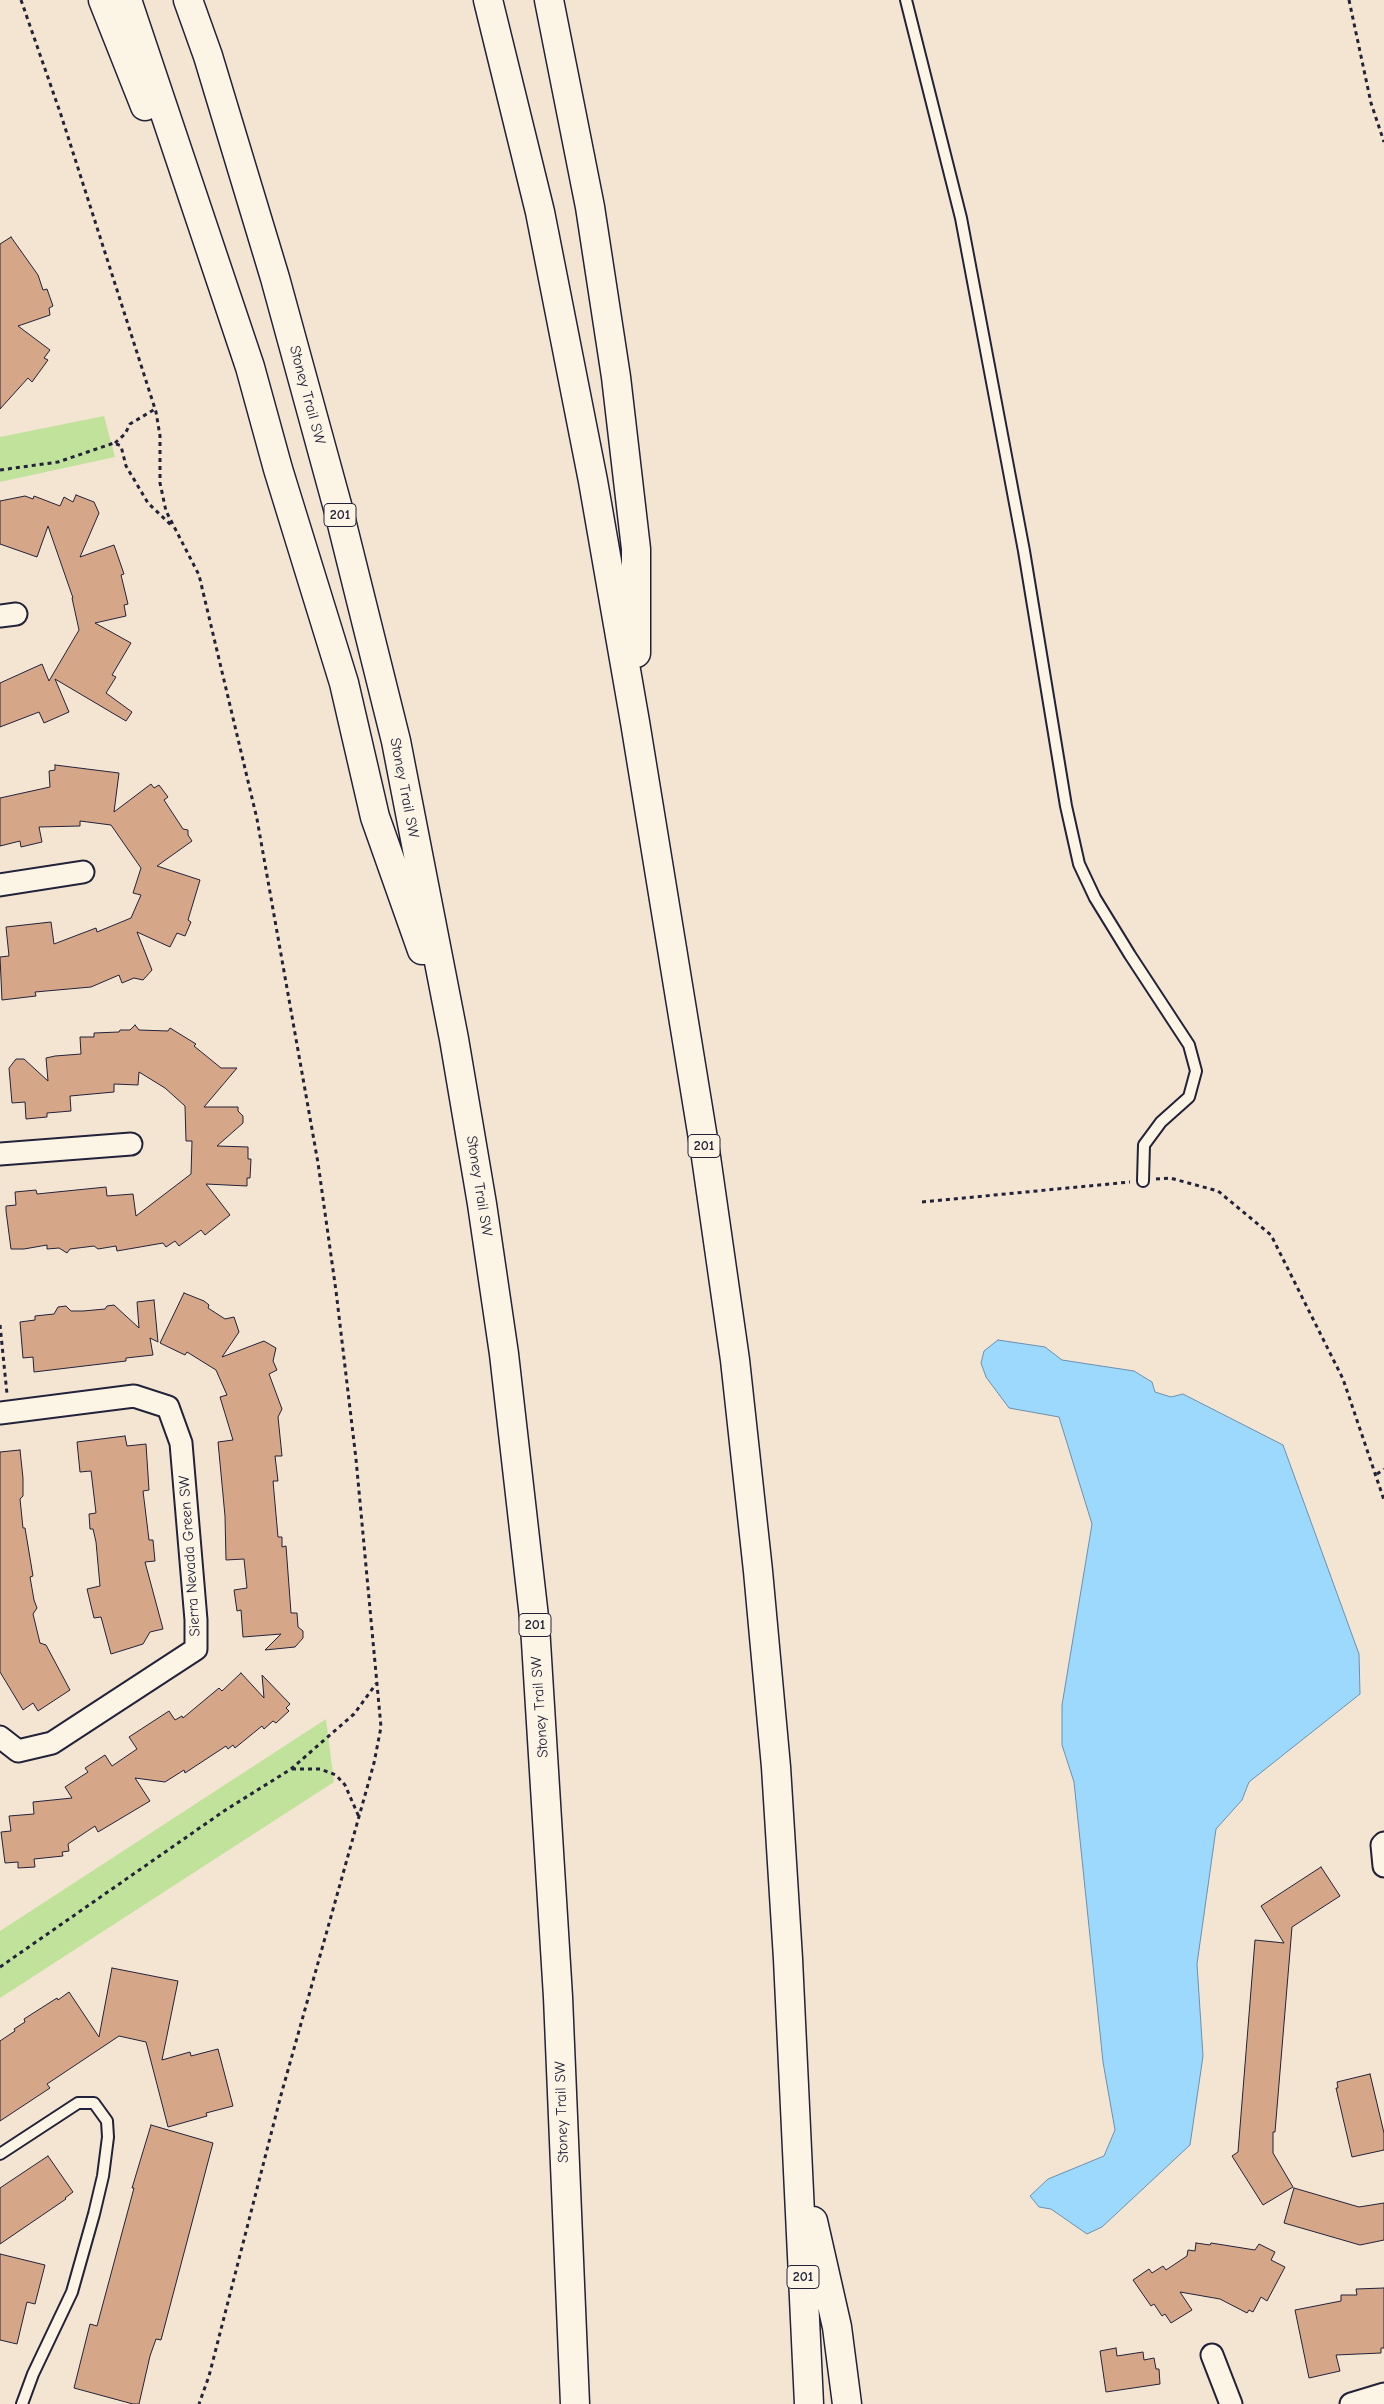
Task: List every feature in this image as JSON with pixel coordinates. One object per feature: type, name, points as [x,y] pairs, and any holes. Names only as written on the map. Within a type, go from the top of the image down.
[{"type":"highway","points":[[103,0],[250,367]]},
{"type":"highway","points":[[127,0],[250,367],[278,469],[344,683],[375,816],[454,1039]]},
{"type":"highway","name":"Stoney Trail SW","points":[[188,0],[276,278],[340,512],[396,741],[454,1039],[482,1204],[504,1354],[535,1626],[558,1997],[575,2404]]},
{"type":"highway","name":"201","points":[[488,0],[540,212],[593,481],[635,722],[706,1157],[735,1360],[758,1571],[776,1767],[788,1960],[810,2404]]},
{"type":"highway","points":[[549,0],[590,207],[616,378],[636,549],[635,722]]},
{"type":"highway","points":[[796,2149],[837,2327],[847,2404]]},
{"type":"street","points":[[0,885],[83,872]]},
{"type":"street","points":[[0,1154],[131,1144]]},
{"type":"street","name":"Sierra Nevada Green SW","points":[[0,1737],[18,1751],[52,1743],[196,1649],[196,1620],[181,1444],[168,1407],[134,1396],[4,1412]]},
{"type":"street","points":[[1384,1843],[1382,1844],[1384,1866]]},
{"type":"street","points":[[1212,2355],[1231,2404]]},
{"type":"street","points":[[1351,2404],[1384,2394]]},
{"type":"lane","points":[[906,0],[961,218],[1024,551],[1066,806],[1079,864],[1095,898],[1189,1045],[1196,1071],[1189,1097],[1161,1122],[1144,1145],[1143,1181]]},
{"type":"lane","points":[[0,2154],[78,2103],[94,2103],[108,2120],[108,2138],[102,2176],[94,2214],[72,2292],[33,2374],[22,2404]]},
{"type":"path","points":[[21,0],[61,115],[155,409],[160,436],[160,483],[166,511],[174,528],[187,547],[199,575],[257,819],[293,1015],[336,1291],[356,1459],[381,1727],[359,1818],[282,2095],[209,2376],[199,2404]]},
{"type":"path","points":[[1349,0],[1371,103],[1384,142]]},
{"type":"path","points":[[0,470],[58,462],[114,443],[125,434],[130,424],[155,409]]},
{"type":"path","points":[[114,443],[121,446],[126,466],[148,503],[174,528]]},
{"type":"path","points":[[922,1202],[1170,1178],[1218,1191],[1271,1234],[1343,1379],[1384,1500]]},
{"type":"path","points":[[0,1325],[4,1412]]},
{"type":"path","points":[[1376,1474],[1384,1469]]},
{"type":"path","points":[[0,1967],[224,1810],[291,1768],[354,1714],[376,1684]]},
{"type":"path","points":[[291,1768],[320,1768],[336,1775],[345,1785],[359,1818]]},
{"type":"green space","points":[[104,416],[115,457],[0,482],[0,437]]},
{"type":"green space","points":[[326,1719],[334,1782],[0,1998],[0,1931]]},
{"type":"water","points":[[998,1340],[1045,1347],[1062,1360],[1134,1371],[1152,1382],[1155,1392],[1171,1397],[1183,1394],[1283,1445],[1359,1654],[1360,1694],[1249,1782],[1242,1800],[1216,1829],[1197,1964],[1203,2056],[1190,2145],[1102,2227],[1087,2234],[1051,2209],[1039,2207],[1030,2196],[1048,2179],[1104,2156],[1115,2130],[1103,2062],[1074,1782],[1062,1745],[1062,1705],[1092,1524],[1059,1417],[1009,1408],[986,1377],[981,1363],[984,1351]]},
{"type":"building","points":[[11,237],[38,275],[43,290],[47,289],[53,306],[49,308],[50,315],[18,326],[50,350],[44,358],[48,360],[32,382],[28,378],[0,409],[0,244]]},
{"type":"building","points":[[76,495],[94,502],[99,513],[80,557],[114,545],[124,574],[121,575],[128,604],[124,605],[126,616],[95,623],[131,643],[112,675],[116,677],[106,693],[132,712],[126,721],[55,679],[69,712],[44,723],[39,712],[0,727],[0,683],[42,664],[49,681],[79,630],[73,598],[48,526],[37,557],[0,544],[0,501],[25,496],[33,499],[34,496],[60,506],[64,497],[73,502]]},
{"type":"building","points":[[55,765],[119,773],[114,812],[151,784],[154,788],[159,785],[168,797],[164,800],[183,829],[188,830],[188,835],[192,841],[157,866],[200,880],[188,920],[191,922],[185,936],[177,933],[170,947],[137,932],[152,970],[143,980],[134,978],[122,983],[119,975],[91,987],[35,992],[36,996],[2,1000],[0,957],[9,956],[6,927],[51,922],[54,944],[96,928],[97,932],[131,918],[141,895],[133,893],[141,868],[111,825],[80,821],[80,826],[39,827],[42,842],[21,847],[20,841],[0,846],[0,798],[50,787],[49,771],[55,770]]},
{"type":"building","points":[[135,1025],[139,1030],[168,1031],[170,1028],[196,1044],[194,1046],[221,1068],[237,1068],[204,1107],[238,1107],[238,1111],[243,1116],[243,1123],[217,1146],[248,1147],[248,1159],[251,1159],[250,1178],[247,1178],[247,1186],[206,1184],[230,1215],[205,1235],[201,1230],[179,1246],[175,1241],[166,1247],[163,1243],[117,1251],[116,1246],[98,1249],[94,1246],[70,1249],[67,1253],[59,1248],[47,1249],[47,1245],[11,1249],[6,1206],[16,1205],[15,1192],[36,1190],[37,1194],[106,1187],[107,1196],[133,1194],[136,1216],[191,1174],[192,1141],[186,1141],[185,1106],[165,1088],[139,1072],[138,1085],[114,1084],[114,1092],[70,1096],[71,1111],[47,1113],[47,1117],[26,1119],[25,1102],[12,1103],[9,1068],[16,1059],[24,1059],[48,1081],[46,1058],[81,1054],[80,1037],[94,1037],[94,1033],[130,1030]]},
{"type":"building","points":[[184,1293],[204,1301],[209,1305],[208,1308],[225,1319],[234,1317],[239,1332],[222,1357],[264,1341],[276,1348],[273,1361],[277,1370],[269,1374],[282,1409],[278,1417],[282,1456],[275,1456],[278,1481],[273,1481],[278,1537],[282,1537],[282,1547],[286,1546],[291,1613],[297,1613],[298,1627],[303,1631],[303,1638],[295,1647],[265,1650],[281,1634],[243,1637],[241,1610],[237,1611],[234,1590],[247,1588],[244,1559],[226,1560],[225,1516],[218,1442],[233,1440],[220,1397],[227,1395],[216,1370],[187,1352],[185,1355],[160,1343]]},
{"type":"building","points":[[154,1300],[158,1342],[150,1338],[153,1355],[126,1358],[126,1361],[34,1372],[33,1357],[23,1358],[20,1322],[35,1320],[35,1316],[54,1314],[58,1307],[66,1306],[71,1311],[83,1311],[105,1309],[107,1306],[114,1305],[139,1328],[137,1302]]},
{"type":"building","points":[[125,1436],[127,1446],[146,1444],[149,1490],[143,1491],[149,1540],[153,1540],[155,1561],[145,1562],[163,1629],[150,1632],[143,1644],[111,1654],[101,1617],[94,1618],[87,1589],[100,1586],[96,1542],[93,1529],[90,1529],[89,1514],[96,1513],[91,1471],[80,1472],[77,1442]]},
{"type":"building","points":[[20,1450],[23,1478],[23,1496],[20,1499],[23,1528],[25,1528],[33,1576],[30,1577],[37,1608],[33,1614],[40,1643],[46,1645],[70,1690],[38,1711],[33,1703],[23,1710],[0,1672],[0,1452]]},
{"type":"building","points":[[241,1673],[264,1698],[262,1675],[290,1704],[286,1708],[289,1711],[276,1723],[273,1721],[264,1729],[262,1726],[235,1748],[233,1745],[228,1749],[226,1746],[185,1773],[184,1770],[165,1782],[135,1778],[150,1801],[98,1832],[95,1826],[68,1844],[69,1851],[62,1852],[63,1856],[34,1859],[35,1867],[18,1868],[18,1862],[5,1863],[1,1832],[11,1831],[9,1816],[34,1814],[33,1802],[72,1798],[65,1787],[88,1772],[85,1768],[105,1755],[112,1766],[137,1749],[129,1737],[169,1711],[175,1720],[182,1716],[183,1718],[219,1688],[222,1691]]},
{"type":"building","points":[[1321,1867],[1340,1896],[1292,1927],[1275,2132],[1273,2132],[1273,2153],[1293,2187],[1263,2205],[1232,2156],[1238,2152],[1255,1940],[1284,1943],[1261,1906]]},
{"type":"building","points":[[112,1968],[178,1981],[162,2060],[190,2052],[191,2056],[218,2049],[233,2106],[206,2113],[207,2116],[168,2127],[146,2042],[119,2036],[47,2084],[50,2088],[0,2121],[0,2041],[25,2022],[24,2019],[69,1992],[99,2037]]},
{"type":"building","points":[[1370,2074],[1384,2133],[1384,2150],[1352,2157],[1336,2088],[1338,2088],[1337,2082]]},
{"type":"building","points":[[151,2125],[213,2143],[161,2340],[156,2339],[150,2356],[139,2404],[133,2404],[74,2388],[90,2324],[97,2326],[134,2188],[132,2188]]},
{"type":"building","points":[[48,2156],[73,2192],[66,2199],[0,2244],[0,2188]]},
{"type":"building","points":[[1294,2188],[1359,2207],[1384,2203],[1384,2240],[1360,2245],[1284,2223]]},
{"type":"building","points":[[1196,2243],[1210,2245],[1211,2243],[1255,2250],[1259,2244],[1275,2252],[1271,2260],[1285,2267],[1267,2301],[1261,2297],[1253,2312],[1249,2310],[1247,2313],[1220,2299],[1180,2292],[1192,2310],[1171,2323],[1165,2314],[1162,2316],[1154,2304],[1151,2306],[1133,2280],[1149,2269],[1152,2273],[1163,2266],[1166,2270],[1187,2256],[1188,2250],[1195,2251]]},
{"type":"building","points":[[0,2254],[45,2265],[35,2304],[27,2302],[17,2344],[0,2340]]},
{"type":"building","points":[[1384,2288],[1384,2348],[1381,2348],[1381,2353],[1336,2355],[1340,2371],[1309,2378],[1295,2310],[1341,2301],[1341,2295],[1357,2295],[1356,2289]]},
{"type":"building","points":[[1116,2348],[1117,2356],[1143,2352],[1144,2360],[1154,2358],[1156,2369],[1159,2369],[1160,2384],[1106,2392],[1100,2351]]}]
